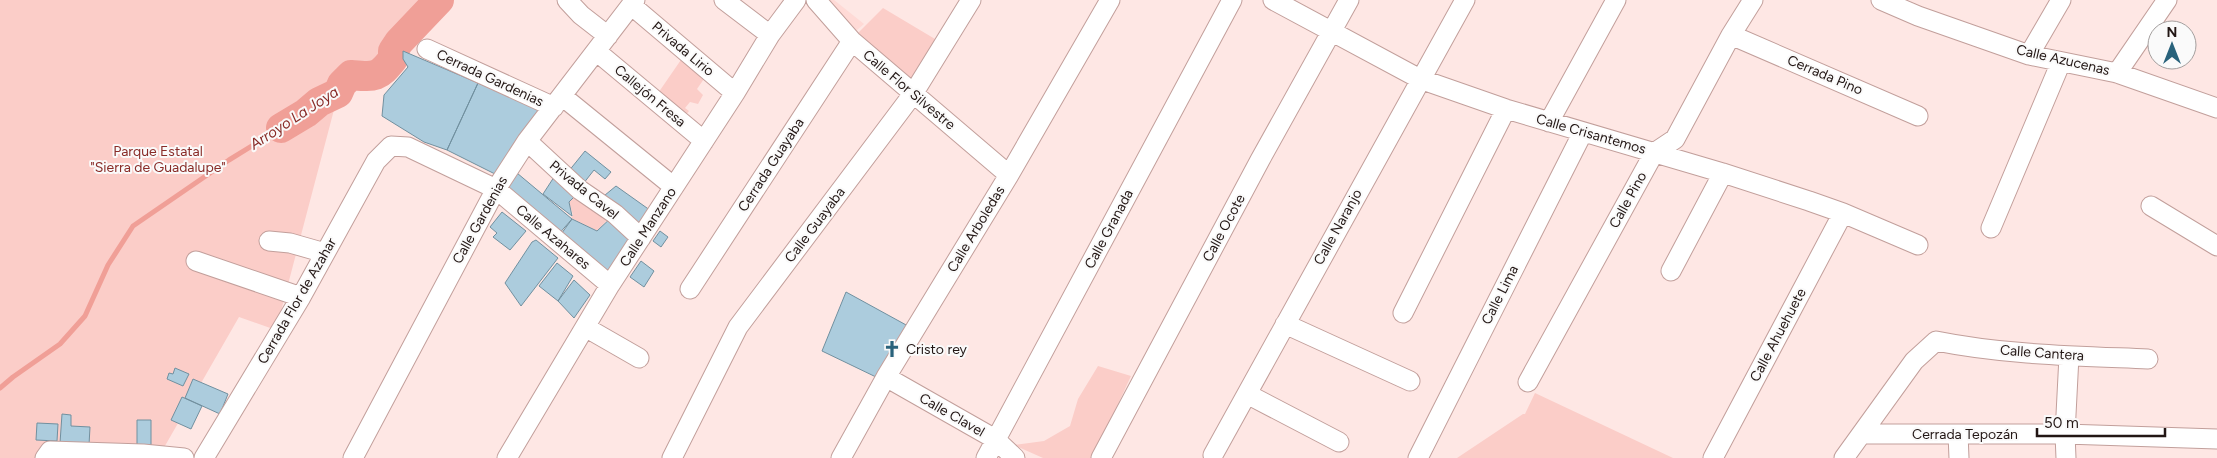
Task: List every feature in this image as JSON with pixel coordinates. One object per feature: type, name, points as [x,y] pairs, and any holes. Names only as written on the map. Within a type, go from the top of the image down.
[{"type":"street","points":[[567,0],[602,43]]},
{"type":"street","points":[[724,0],[770,36]]},
{"type":"street","name":"Calle Manzano","points":[[507,458],[610,285],[770,36],[796,0]]},
{"type":"street","name":"Calle Flor Silvestre","points":[[816,0],[852,41],[1009,175]]},
{"type":"street","name":"Calle Guayaba","points":[[672,458],[738,327],[913,94],[971,0]]},
{"type":"street","name":"Calle Arboledas","points":[[840,458],[886,378],[1009,175],[1110,0]]},
{"type":"street","name":"Calle Granada","points":[[986,458],[1232,0]]},
{"type":"street","name":"Calle Crisantemos","points":[[1274,0],[1420,78],[1506,109],[1723,173],[1843,213],[1918,245]]},
{"type":"street","name":"Calle Ocote","points":[[1101,458],[1256,168],[1349,0]]},
{"type":"street","name":"Calle Naranjo","points":[[1214,455],[1420,78],[1465,0]]},
{"type":"street","points":[[1549,122],[1616,0]]},
{"type":"street","name":"Calle Pino","points":[[1528,382],[1654,153],[1675,139],[1731,35],[1753,0]]},
{"type":"street","name":"Calle Azucenas","points":[[1881,0],[1918,16],[2029,55],[2118,73],[2217,108]]},
{"type":"street","points":[[2029,55],[2061,0]]},
{"type":"street","points":[[2118,73],[2166,0]]},
{"type":"street","name":"Calle Gardenias","points":[[353,458],[496,189],[527,141],[633,3]]},
{"type":"street","name":"Privada Lirio","points":[[633,3],[735,93]]},
{"type":"street","name":"Cerrada Pino","points":[[1731,35],[1918,116]]},
{"type":"street","name":"Cerrada Guayaba","points":[[690,289],[852,41]]},
{"type":"street","name":"Callejón Fresa","points":[[602,43],[704,140]]},
{"type":"street","name":"Cerrada Gardenias","points":[[427,49],[558,102],[674,187]]},
{"type":"street","points":[[1991,228],[2061,62]]},
{"type":"street","points":[[1403,313],[1506,109]]},
{"type":"street","name":"Calle Lima","points":[[1418,458],[1583,132]]},
{"type":"street","name":"Privada Cavel","points":[[527,141],[580,190],[615,214],[641,238]]},
{"type":"street","name":"Calle Azahares","points":[[391,146],[408,147],[496,189],[610,285]]},
{"type":"street","name":"Cerrada Flor de Azahar","points":[[204,458],[301,297],[376,160],[391,146]]},
{"type":"street","points":[[1671,271],[1723,173]]},
{"type":"street","points":[[2151,206],[2217,246]]},
{"type":"street","name":"Calle Ahuehuete","points":[[1713,458],[1843,213]]},
{"type":"street","points":[[270,241],[290,243],[325,253]]},
{"type":"street","points":[[196,260],[301,297]]},
{"type":"street","points":[[1285,324],[1410,381]]},
{"type":"street","points":[[585,327],[640,358]]},
{"type":"street","name":"Calle Cantera","points":[[1863,434],[1914,360],[1936,341],[1968,347],[2069,356],[2148,359]]},
{"type":"street","points":[[2066,458],[2065,434],[2069,356]]},
{"type":"street","name":"Calle Clavel","points":[[886,378],[995,440],[1015,458]]},
{"type":"street","points":[[1247,394],[1339,442]]},
{"type":"street","points":[[1844,458],[1863,434]]},
{"type":"street","name":"Cerrada Tepozán","points":[[1863,434],[2065,434],[2217,439]]},
{"type":"street","points":[[1958,434],[1959,458]]},
{"type":"street","points":[[45,458],[50,451],[184,458]]},
{"type":"shaded area","points":[[819,0],[834,0],[864,24],[851,35]]},
{"type":"green space","name":"Parque Estatal \"Sierra de Guadalupe\"","points":[[0,0],[426,0],[335,106],[276,330],[239,317],[158,458],[0,458]]},
{"type":"green space","points":[[883,8],[935,39],[910,85],[853,38]]},
{"type":"green space","points":[[685,54],[708,73],[697,89],[703,95],[698,104],[690,102],[685,108],[689,111],[685,116],[654,99]]},
{"type":"green space","points":[[577,194],[612,215],[597,231],[571,218],[573,215],[569,202]]},
{"type":"green space","points":[[1098,366],[1131,376],[1093,458],[1043,458],[1014,445],[1044,441],[1070,426],[1078,399]]},
{"type":"green space","points":[[1535,393],[1673,458],[1457,458],[1525,414]]},
{"type":"building","points":[[403,51],[478,83],[447,150],[424,142],[382,116],[384,95],[408,67],[403,59]]},
{"type":"building","points":[[478,83],[541,109],[495,174],[447,150]]},
{"type":"building","points":[[585,151],[611,172],[605,179],[594,170],[583,184],[568,172]]},
{"type":"building","points":[[517,173],[572,219],[557,236],[504,188]]},
{"type":"building","points":[[556,174],[578,193],[569,202],[572,216],[543,194]]},
{"type":"building","points":[[616,186],[654,213],[640,234],[599,200]]},
{"type":"building","points":[[502,212],[526,231],[510,250],[493,237],[497,233],[490,227]]},
{"type":"building","points":[[614,215],[639,240],[609,279],[559,237],[572,219],[597,231]]},
{"type":"building","points":[[660,231],[668,237],[661,247],[653,241]]},
{"type":"building","points":[[536,240],[558,258],[521,306],[505,283],[532,242]]},
{"type":"building","points":[[641,261],[654,271],[644,287],[630,277]]},
{"type":"building","points":[[557,263],[573,276],[558,301],[539,286]]},
{"type":"building","points":[[574,280],[590,295],[574,318],[558,301]]},
{"type":"building","name":"Cristo rey","points":[[846,292],[908,326],[876,377],[822,351]]},
{"type":"building","points":[[175,368],[189,374],[183,386],[167,379],[169,373],[173,374]]},
{"type":"building","points":[[193,379],[228,394],[220,414],[185,398]]},
{"type":"building","points":[[182,397],[202,406],[191,429],[171,420]]},
{"type":"building","points":[[62,414],[71,415],[71,426],[90,427],[89,445],[60,443]]},
{"type":"building","points":[[137,420],[151,420],[151,445],[137,445]]},
{"type":"building","points":[[37,423],[58,424],[57,441],[36,440]]},
{"type":"waterway","name":"Arroyo La Joya","points":[[281,128],[306,113],[319,102],[338,93],[342,84],[351,75],[371,76],[383,70],[393,59],[393,51],[399,42],[439,0]]},
{"type":"waterway","name":"Arroyo La Joya","points":[[0,388],[60,344],[85,316],[108,265],[133,226],[229,160],[281,128]]},
{"type":"place","name":"Cristo rey","points":[[892,349]]}]
